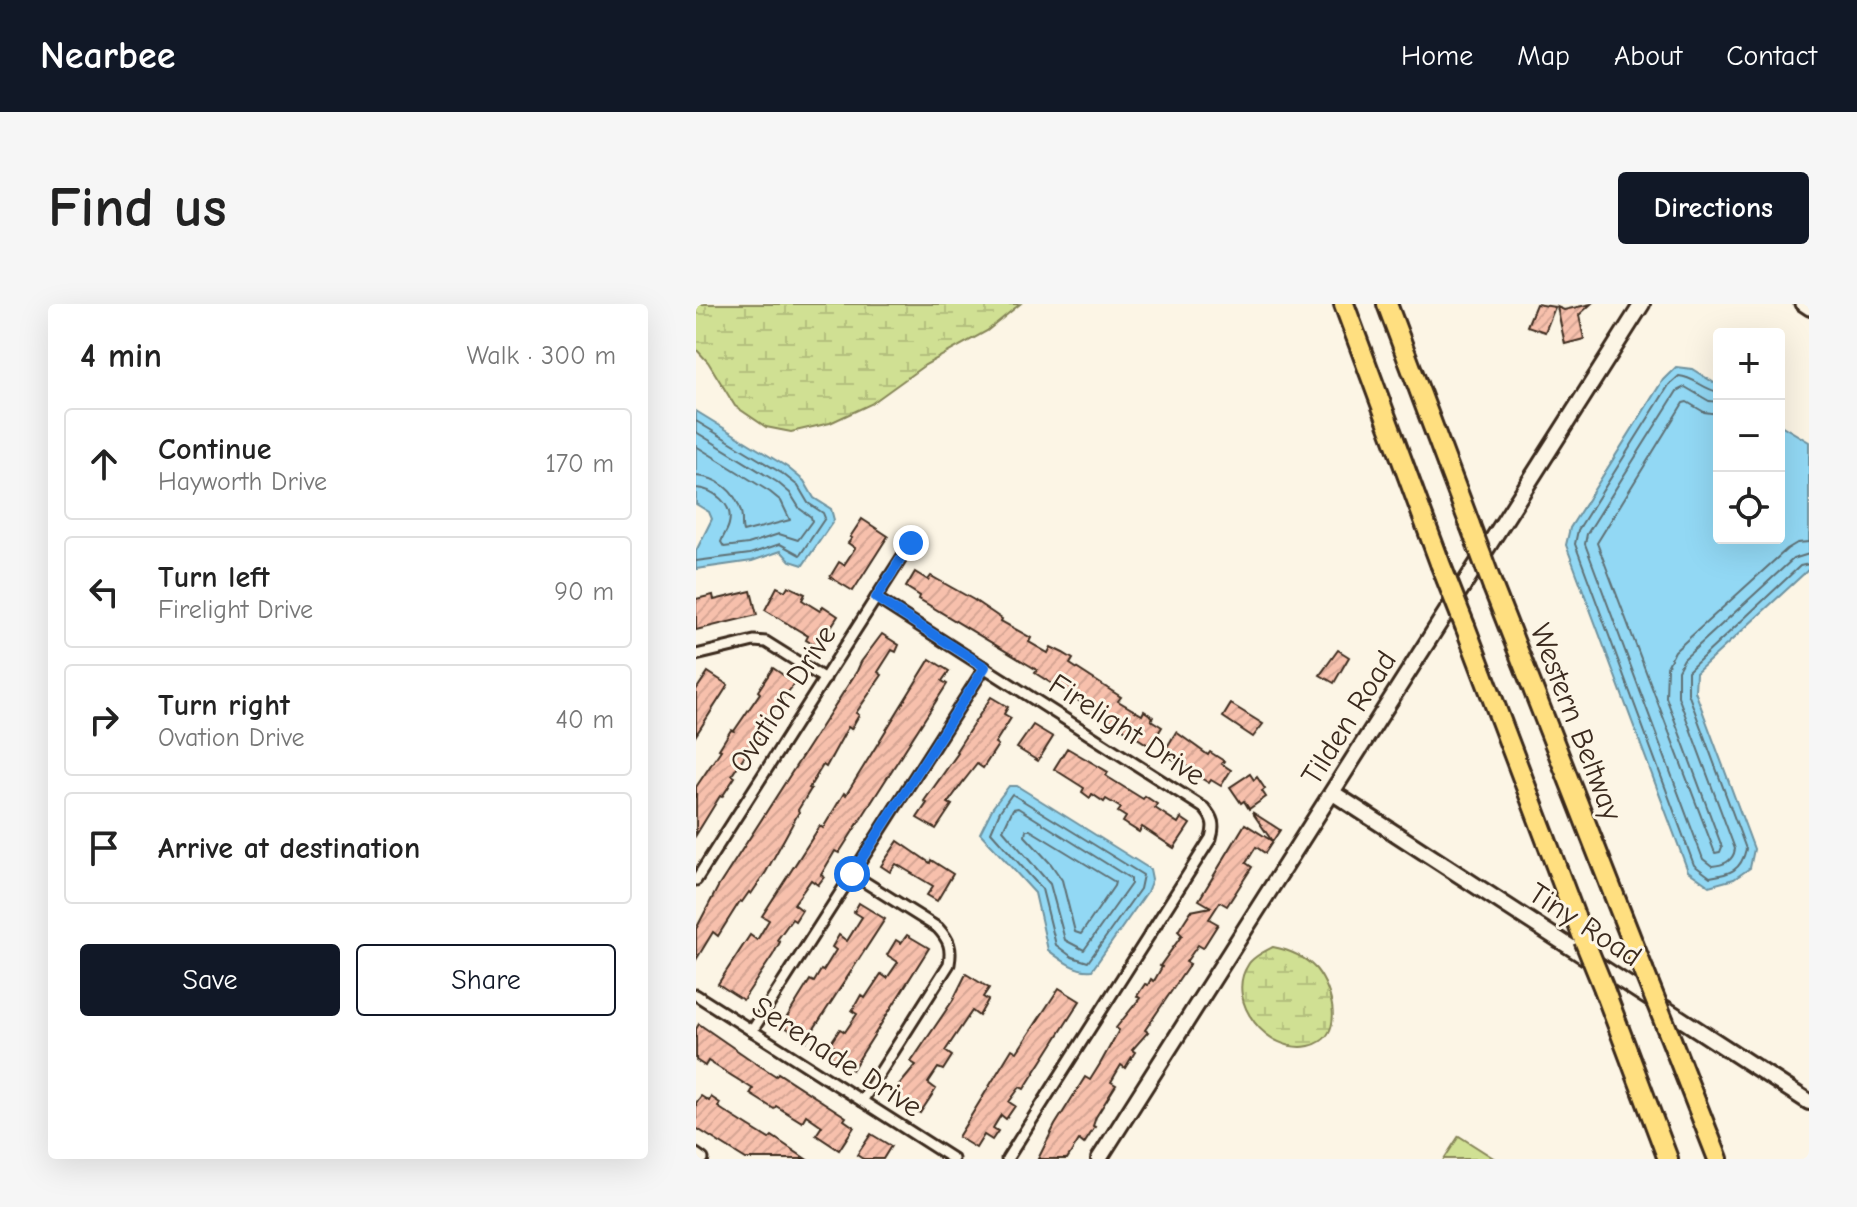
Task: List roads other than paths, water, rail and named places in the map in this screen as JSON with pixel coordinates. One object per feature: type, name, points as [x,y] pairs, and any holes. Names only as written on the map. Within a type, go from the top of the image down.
[{"type":"highway","points":[[1344,304],[1668,1159]]},
{"type":"highway","name":"Western Beltway","points":[[1387,304],[1493,587],[1718,1159]]},
{"type":"street","name":"Tilden Road","points":[[1099,1159],[1642,304]]},
{"type":"street","points":[[1800,304],[1809,310]]},
{"type":"street","name":"Ovation Drive","points":[[696,880],[911,543]]},
{"type":"street","name":"Firelight Drive","points":[[876,598],[1212,816],[1214,827],[1211,838],[1007,1159]]},
{"type":"street","points":[[696,655],[754,641],[766,642],[825,679]]},
{"type":"street","points":[[752,1031],[985,667]]},
{"type":"street","name":"Tiny Road","points":[[1333,793],[1809,1102]]},
{"type":"street","points":[[852,874],[938,928],[948,939],[952,952],[949,964],[862,1101]]},
{"type":"street","name":"Serenade Drive","points":[[696,995],[953,1159]]},
{"type":"street","points":[[696,1154],[703,1159]]},
{"type":"water","points":[[1676,367],[1692,369],[1713,382],[1713,544],[1785,544],[1785,428],[1809,442],[1809,569],[1696,673],[1695,691],[1754,849],[1750,868],[1734,879],[1709,886],[1688,871],[1566,545],[1570,528],[1663,380]]},
{"type":"water","points":[[696,411],[787,467],[804,481],[814,498],[831,509],[834,520],[803,565],[790,561],[781,551],[752,561],[696,569],[696,551],[712,519],[709,512],[696,504]]},
{"type":"water","points":[[1009,786],[1017,786],[1150,869],[1152,879],[1147,892],[1092,970],[1074,967],[1048,950],[1035,893],[980,833],[993,807]]}]
